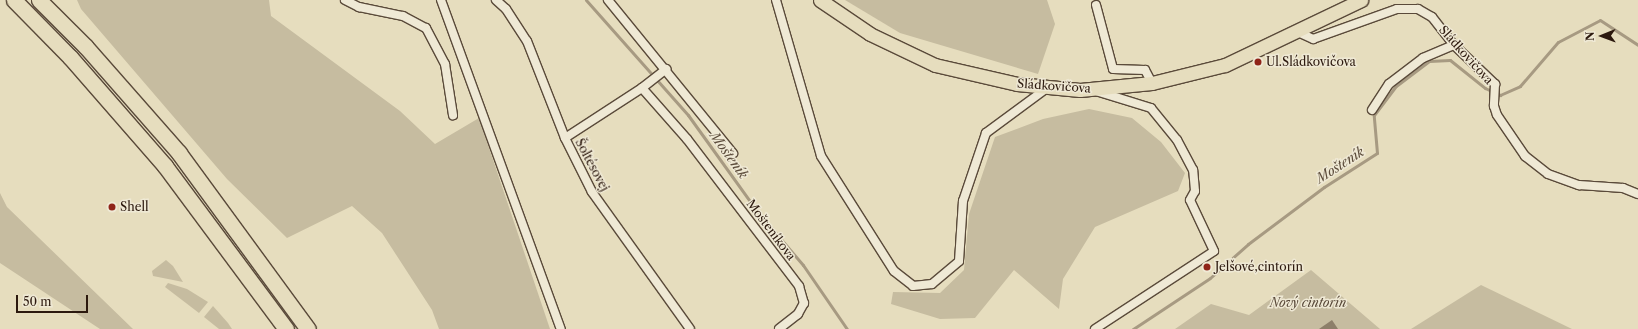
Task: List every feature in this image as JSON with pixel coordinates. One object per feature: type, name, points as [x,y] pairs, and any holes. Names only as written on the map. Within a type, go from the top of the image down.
[{"type":"highway","points":[[14,0],[70,57],[161,161],[286,329]]},
{"type":"highway","points":[[39,0],[86,47],[179,154],[308,329]]},
{"type":"main road","name":"Sládkovičova","points":[[820,0],[870,34],[913,57],[987,78],[1047,88],[1092,89],[1152,83],[1225,65],[1298,32],[1361,0]]},
{"type":"street","points":[[345,0],[359,7],[403,16],[426,28],[445,64],[453,115]]},
{"type":"street","points":[[441,0],[560,329]]},
{"type":"street","name":"Šoltésovej","points":[[496,0],[506,8],[527,41],[565,138],[592,192],[690,329]]},
{"type":"street","points":[[608,0],[666,69],[733,153]]},
{"type":"street","points":[[776,0],[821,156],[894,271],[913,286],[932,284],[959,261],[963,201],[986,133],[1047,88]]},
{"type":"street","points":[[1096,5],[1113,69],[1145,70],[1152,83]]},
{"type":"street","name":"Sládkovičova","points":[[1298,32],[1313,39],[1397,9],[1418,8],[1432,17],[1454,45],[1495,84],[1494,106],[1497,116],[1525,156],[1548,174],[1579,185],[1623,188],[1638,194]]},
{"type":"street","points":[[1372,110],[1389,84],[1423,58],[1454,45]]},
{"type":"street","points":[[565,138],[642,88],[666,69]]},
{"type":"street","name":"Mošteníkova","points":[[642,88],[687,139],[799,286],[804,303],[798,314],[779,329]]},
{"type":"street","points":[[1092,89],[1151,108],[1177,140],[1193,170],[1195,191],[1190,200],[1214,251],[1095,329]]},
{"type":"green space","points":[[77,0],[269,0],[271,16],[400,111],[435,144],[479,118],[550,329],[439,329],[432,310],[382,233],[352,206],[287,238],[227,179],[81,9]]},
{"type":"green space","points":[[845,0],[1047,0],[1055,24],[1038,74],[900,33]]},
{"type":"green space","points":[[1089,109],[1132,118],[1161,142],[1185,173],[1178,191],[1095,227],[1063,279],[1059,309],[1014,270],[975,318],[940,319],[891,304],[893,292],[940,293],[964,270],[969,214],[995,137],[1043,119]]},
{"type":"green space","points":[[0,193],[7,207],[133,329],[100,329],[0,263]]},
{"type":"green space","points":[[166,260],[173,266],[183,282],[153,276],[152,271]]},
{"type":"green space","name":"Nový cintorín","points":[[1311,270],[1380,329],[1175,329],[1211,304],[1249,315]]},
{"type":"green space","points":[[168,283],[187,289],[208,302],[199,313],[165,287]]},
{"type":"green space","points":[[1481,285],[1572,329],[1411,329]]},
{"type":"green space","points":[[213,306],[232,329],[219,329],[204,317]]},
{"type":"building","points":[[1332,320],[1338,329],[1319,329]]},
{"type":"waterway","name":"Mošteník","points":[[586,0],[688,115],[757,211],[803,265],[847,329]]},
{"type":"waterway","name":"Mošteník","points":[[1133,329],[1210,278],[1248,244],[1324,187],[1377,153],[1374,115],[1396,86],[1429,61],[1450,60],[1485,88],[1500,95],[1520,86],[1558,42],[1600,20],[1638,45]]},
{"type":"place","name":"Ul.Sládkovičova","points":[[1258,62]]},
{"type":"place","name":"Shell","points":[[112,207]]},
{"type":"place","name":"Jelšové,cintorín","points":[[1207,267]]}]
